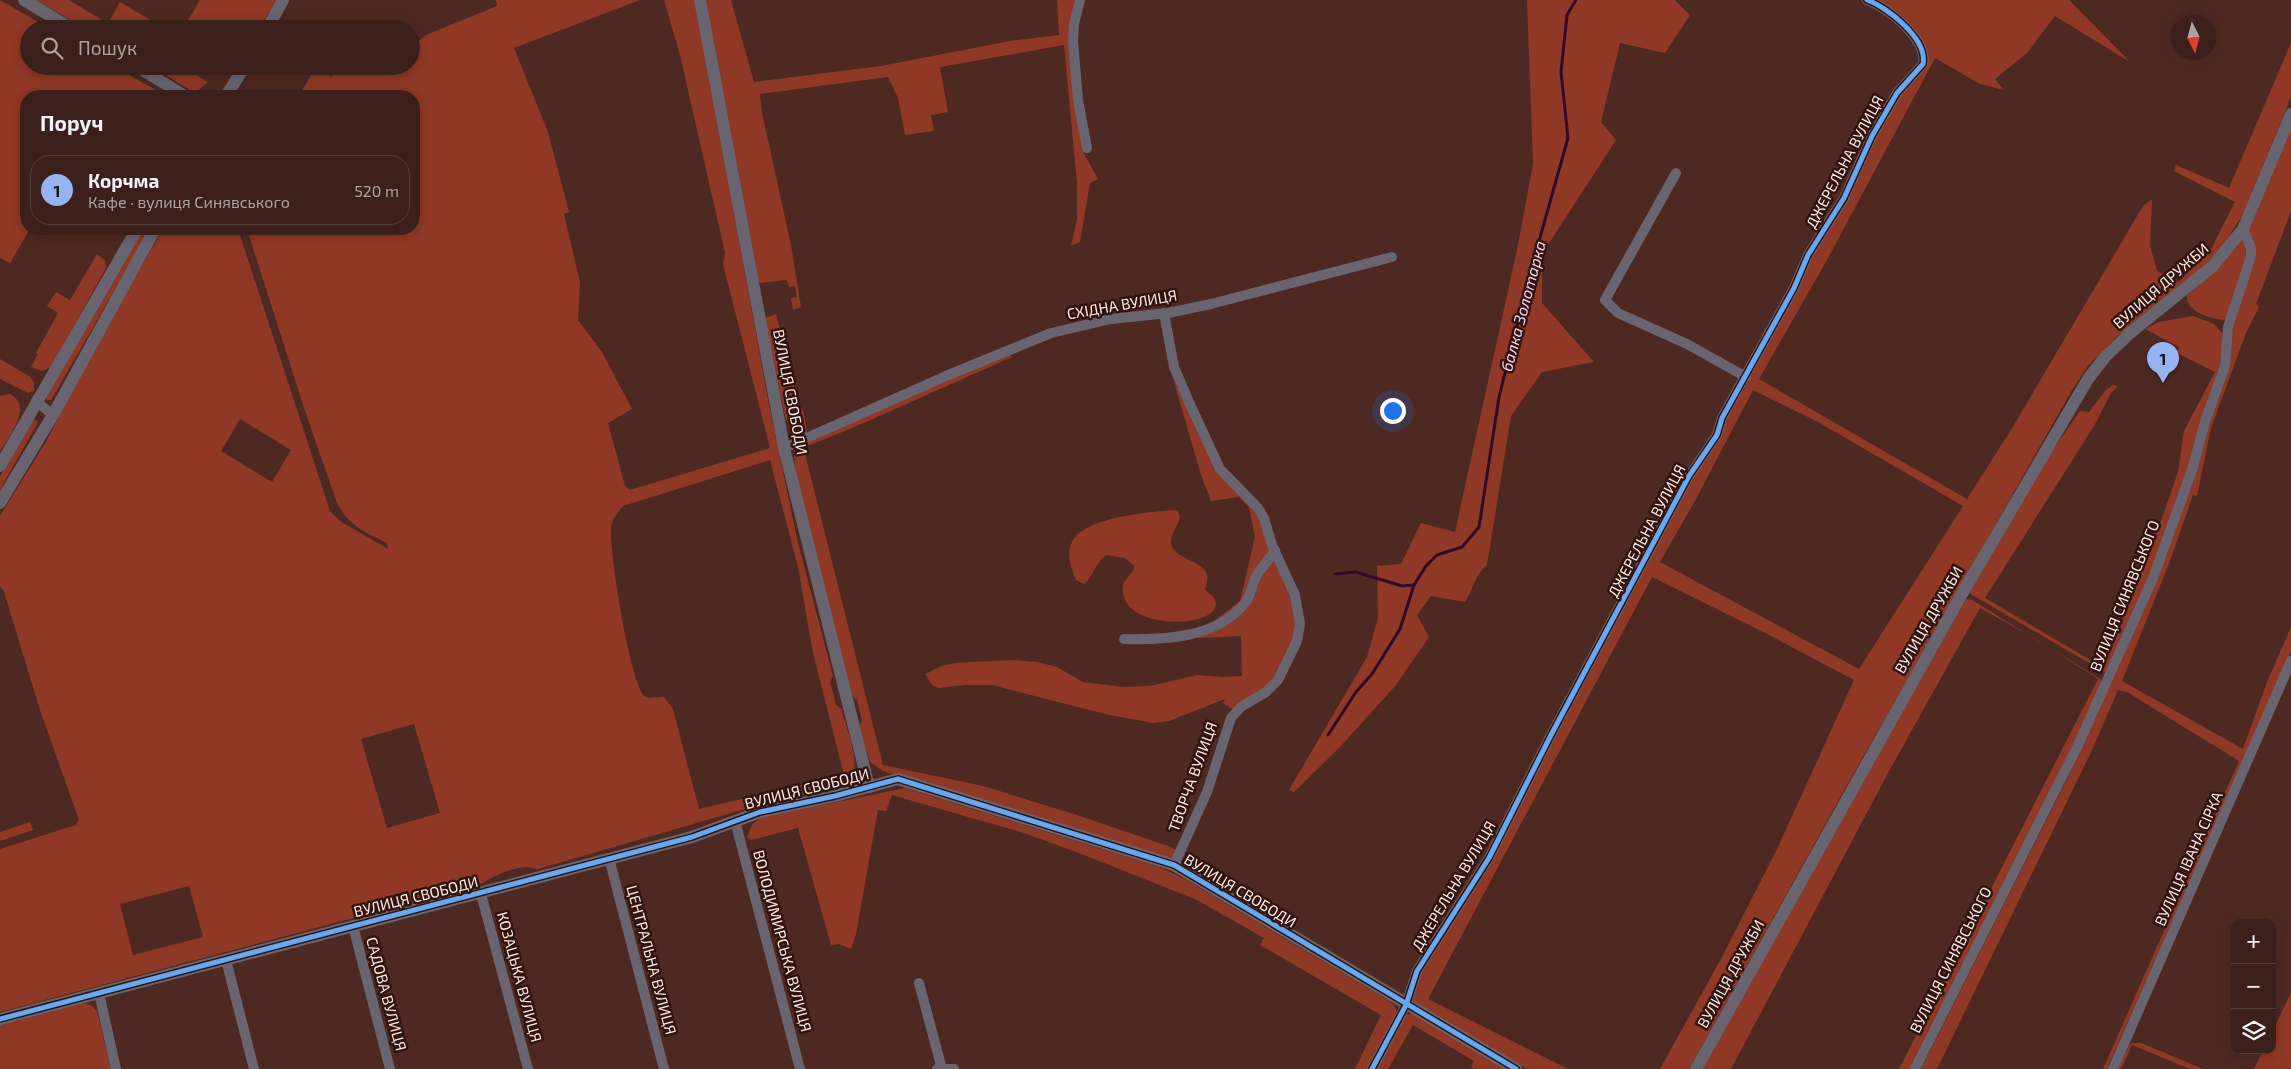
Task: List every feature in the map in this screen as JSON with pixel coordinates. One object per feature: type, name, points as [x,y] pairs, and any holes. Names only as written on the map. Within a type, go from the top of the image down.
[{"type":"street","points":[[24,0],[57,20]]},
{"type":"street","points":[[272,20],[284,0]]},
{"type":"street","name":"ВУЛИЦЯ СВОБОДИ","points":[[700,0],[784,448],[869,787]]},
{"type":"street","points":[[1080,0],[1074,24],[1073,41],[1078,100],[1087,148]]},
{"type":"street","name":"ДЖЕРЕЛЬНА ВУЛИЦЯ","points":[[1372,1069],[1406,1005],[1417,971],[1489,858],[1551,735],[1635,581],[1679,494],[1717,435],[1722,418],[1794,288],[1808,255],[1844,198],[1872,136],[1897,93],[1923,64],[1923,53],[1920,47],[1900,19],[1883,7],[1866,0]]},
{"type":"street","points":[[151,75],[175,90]]},
{"type":"street","points":[[230,90],[239,75]]},
{"type":"street","points":[[2242,228],[2291,114]]},
{"type":"street","points":[[1676,172],[1605,300],[1618,313],[1687,344],[1746,377]]},
{"type":"street","name":"ВУЛИЦЯ ДРУЖБИ","points":[[1696,1069],[1963,592],[2088,379],[2106,357],[2130,334],[2213,266],[2242,228]]},
{"type":"street","name":"ВУЛИЦЯ СИНЯВСЬКОГО","points":[[1915,1069],[2078,745],[2153,578],[2192,470],[2205,422],[2225,366],[2228,327],[2251,256],[2251,248],[2242,228]]},
{"type":"street","points":[[0,466],[133,235]]},
{"type":"street","points":[[0,503],[53,415],[152,235]]},
{"type":"street","name":"СХІДНА ВУЛИЦЯ","points":[[784,448],[946,376],[1051,333],[1111,319],[1164,313],[1258,293],[1392,257]]},
{"type":"street","name":"ТВОРЧА ВУЛИЦЯ","points":[[1164,313],[1174,367],[1215,461],[1226,476],[1258,508],[1297,604],[1300,624],[1297,640],[1287,665],[1273,686],[1241,707],[1231,718],[1207,792],[1174,865]]},
{"type":"street","points":[[36,402],[53,415]]},
{"type":"street","points":[[1124,639],[1147,639],[1191,634],[1226,620],[1246,602],[1256,574],[1275,550]]},
{"type":"street","name":"ВУЛИЦЯ ІВАНА СІРКА","points":[[2113,1069],[2291,660]]},
{"type":"street","name":"ВУЛИЦЯ СВОБОДИ","points":[[0,1019],[692,837],[771,809],[898,779],[1174,865],[1516,1069]]},
{"type":"street","name":"ВОЛОДИМИРСЬКА ВУЛИЦЯ","points":[[735,821],[800,1069]]},
{"type":"street","name":"ЦЕНТРАЛЬНА ВУЛИЦЯ","points":[[609,858],[664,1069]]},
{"type":"street","name":"КОЗАЦЬКА ВУЛИЦЯ","points":[[481,894],[528,1069]]},
{"type":"street","name":"САДОВА ВУЛИЦЯ","points":[[353,926],[390,1069]]},
{"type":"street","points":[[226,960],[254,1069]]},
{"type":"street","points":[[919,983],[940,1069],[954,1069]]},
{"type":"street","points":[[99,993],[116,1069]]},
{"type":"shaded area","points":[[0,0],[34,20],[20,20],[20,75],[129,75],[156,90],[20,90],[20,235],[26,235],[10,263],[0,258]]},
{"type":"shaded area","points":[[36,0],[69,0],[102,20],[70,20]]},
{"type":"shaded area","points":[[200,0],[276,0],[264,20],[188,20]]},
{"type":"shaded area","points":[[496,0],[640,0],[514,48],[548,132],[569,212],[564,214],[580,282],[578,320],[602,352],[632,409],[608,423],[625,486],[630,490],[770,448],[723,264],[725,253],[680,55],[664,0],[695,0],[769,405],[798,543],[833,676],[830,682],[836,705],[841,708],[851,740],[854,764],[853,774],[849,782],[840,787],[769,802],[538,869],[526,867],[514,869],[497,875],[481,884],[0,1012],[0,849],[76,825],[79,820],[40,710],[4,592],[0,586],[0,516],[47,440],[91,353],[160,235],[240,235],[330,511],[340,521],[388,549],[387,543],[352,523],[337,503],[305,411],[249,235],[420,235],[420,90],[303,90],[311,75],[329,75],[332,77],[333,75],[420,75],[420,40],[426,35],[497,6]],"holes":[[[240,419],[291,450],[272,482],[221,451]],[[770,460],[798,567],[813,653],[844,775],[699,809],[673,709],[664,697],[648,698],[644,696],[638,685],[621,614],[613,561],[611,526],[614,518],[623,506]],[[414,724],[440,813],[387,828],[361,739]],[[189,886],[203,937],[133,955],[120,904]]]},
{"type":"shaded area","points":[[704,0],[731,0],[754,82],[881,66],[1010,41],[1059,35],[1057,0],[1076,0],[1071,31],[1084,154],[1098,179],[1090,183],[1080,242],[1071,246],[1077,219],[1077,183],[1064,45],[940,67],[948,112],[931,115],[934,131],[905,135],[898,98],[888,77],[760,94],[762,113],[791,245],[801,307],[793,310],[791,298],[797,297],[795,286],[789,287],[787,280],[759,283]]},
{"type":"shaded area","points":[[1527,0],[1675,0],[1690,15],[1665,53],[1620,43],[1601,122],[1616,140],[1542,254],[1542,303],[1594,362],[1542,372],[1511,416],[1487,565],[1477,577],[1465,602],[1431,596],[1417,615],[1429,637],[1396,685],[1339,748],[1294,792],[1289,790],[1367,657],[1378,618],[1377,566],[1401,564],[1421,523],[1455,532],[1518,245],[1533,164]]},
{"type":"shaded area","points":[[1874,0],[2069,0],[2130,62],[2055,16],[2027,53],[1995,79],[2004,90],[1980,84],[1935,58],[1827,260],[1759,379],[1967,499],[2011,430],[2143,206],[2152,199],[2150,246],[2157,271],[2179,282],[2212,247],[2235,202],[2174,171],[2176,165],[2229,188],[2291,43],[2291,97],[2243,214],[2214,258],[2157,307],[2116,337],[2088,366],[2072,390],[1850,780],[1689,1069],[1660,1069],[1722,957],[1778,847],[1854,680],[1652,577],[1428,999],[1568,1069],[1527,1069],[1413,1002],[1415,982],[1536,768],[1725,418],[1745,388],[1877,132],[1926,51]],"holes":[[[1753,390],[1818,422],[1963,506],[1859,669],[1660,562],[1696,499]]]},
{"type":"shaded area","points":[[120,2],[151,20],[110,20]]},
{"type":"shaded area","points":[[166,75],[196,75],[208,82],[199,90],[190,90]]},
{"type":"shaded area","points":[[2291,126],[2291,211],[2256,304],[2259,307],[2246,333],[2211,428],[2197,496],[2193,495],[2170,561],[2122,681],[2243,749],[2267,682],[2291,627],[2291,651],[2107,1069],[2103,1069],[2239,761],[2127,692],[2118,690],[2092,750],[1937,1069],[1921,1069],[2069,775],[2157,579],[2255,256],[2249,234],[2249,226]]},
{"type":"shaded area","points":[[139,235],[147,235],[51,400],[46,398]]},
{"type":"shaded area","points":[[2241,238],[2245,245],[2245,266],[2226,320],[2201,314],[2190,306],[2187,301],[2187,295],[2212,274]]},
{"type":"shaded area","points":[[97,254],[105,260],[106,268],[51,367],[42,371],[31,367],[38,354],[36,353],[58,313],[47,306],[56,292],[70,300]]},
{"type":"shaded area","points":[[776,314],[799,405],[803,410],[807,433],[793,429],[788,424],[785,416],[765,318]]},
{"type":"shaded area","points":[[2193,316],[2214,324],[2223,334],[2220,366],[2187,475],[2149,578],[2108,674],[1969,593],[2041,467],[2080,411],[2089,412],[2106,390],[2113,385],[2118,386],[2111,393],[2094,426],[1985,598],[2104,668],[2154,541],[2178,472],[2184,431],[2215,372],[2177,353],[2179,347],[2145,329],[2159,322]]},
{"type":"shaded area","points":[[1007,353],[1012,357],[805,447],[804,450],[883,765],[983,786],[1077,815],[1171,847],[1177,850],[1172,859],[883,771],[870,762],[859,728],[862,720],[857,700],[850,694],[808,527],[795,468],[794,446]]},
{"type":"shaded area","points":[[0,359],[29,376],[34,382],[34,391],[28,393],[0,379]]},
{"type":"shaded area","points":[[1174,382],[1187,404],[1214,465],[1258,513],[1295,606],[1295,628],[1290,651],[1286,662],[1274,681],[1262,691],[1232,709],[1223,703],[1225,699],[1169,721],[1154,723],[1109,715],[992,685],[938,688],[932,685],[925,674],[942,666],[955,663],[1013,660],[1037,662],[1057,667],[1083,682],[1123,687],[1150,686],[1197,675],[1242,676],[1241,636],[1198,638],[1193,630],[1210,624],[1240,601],[1255,537],[1249,507],[1239,497],[1211,501],[1201,475]]},
{"type":"shaded area","points":[[10,394],[17,400],[20,406],[20,414],[0,452],[0,396]]},
{"type":"shaded area","points":[[34,419],[38,422],[0,490],[0,476]]},
{"type":"shaded area","points":[[1178,511],[1180,517],[1171,543],[1179,554],[1194,562],[1206,572],[1208,579],[1205,589],[1215,600],[1214,609],[1207,616],[1177,622],[1144,616],[1131,608],[1124,597],[1123,586],[1132,573],[1134,566],[1125,558],[1106,555],[1084,584],[1076,580],[1071,566],[1069,551],[1072,542],[1079,534],[1103,521],[1118,517]]},
{"type":"shaded area","points":[[1966,599],[1972,600],[2030,636],[1980,608],[1888,773],[1731,1069],[1701,1069]]},
{"type":"shaded area","points":[[2049,647],[2102,680],[2095,699],[1912,1069],[1899,1069],[2098,679]]},
{"type":"shaded area","points":[[905,788],[1159,867],[1181,877],[1390,1001],[1396,1011],[1389,1034],[1368,1069],[1355,1069],[1381,1015],[1260,945],[1264,938],[1197,900],[1084,855],[1024,833],[892,795],[886,811],[878,810],[856,934],[851,949],[839,944],[831,945],[798,828],[751,840],[747,837],[752,825],[760,818]]},
{"type":"shaded area","points":[[30,822],[33,830],[0,841],[0,832]]},
{"type":"shaded area","points":[[2291,993],[2291,1069],[2254,1069],[2261,1054],[2276,1054],[2276,1024]]},
{"type":"shaded area","points":[[84,1003],[91,1005],[97,1011],[111,1069],[0,1069],[0,1025]]},
{"type":"shaded area","points":[[1413,1014],[1509,1069],[1474,1069],[1471,1067],[1474,1061],[1413,1025],[1388,1069],[1375,1069],[1404,1015]]},
{"type":"shaded area","points":[[2132,1043],[2141,1043],[2203,1069],[2190,1069],[2132,1045],[2121,1069],[2118,1069]]},
{"type":"waterway","name":"балка Золотарка","points":[[1328,735],[1356,692],[1372,674],[1400,629],[1414,585],[1426,566],[1437,555],[1462,547],[1479,527],[1499,397],[1532,266],[1568,138],[1561,72],[1567,15],[1576,0]]},
{"type":"waterway","name":"балка Золотарка","points":[[1335,574],[1356,572],[1402,586],[1414,585]]},
{"type":"cycle path","points":[[1372,1069],[1406,1005],[1417,971],[1489,858],[1551,735],[1689,476],[1717,435],[1722,418],[1794,288],[1808,255],[1844,198],[1872,136],[1897,93],[1923,64],[1923,54],[1913,35],[1885,9],[1867,0]]},
{"type":"cycle path","points":[[0,1019],[692,837],[760,812],[835,796],[898,779],[1174,865],[1516,1069]]},
{"type":"place","name":"Корчма","points":[[2163,383]]}]
